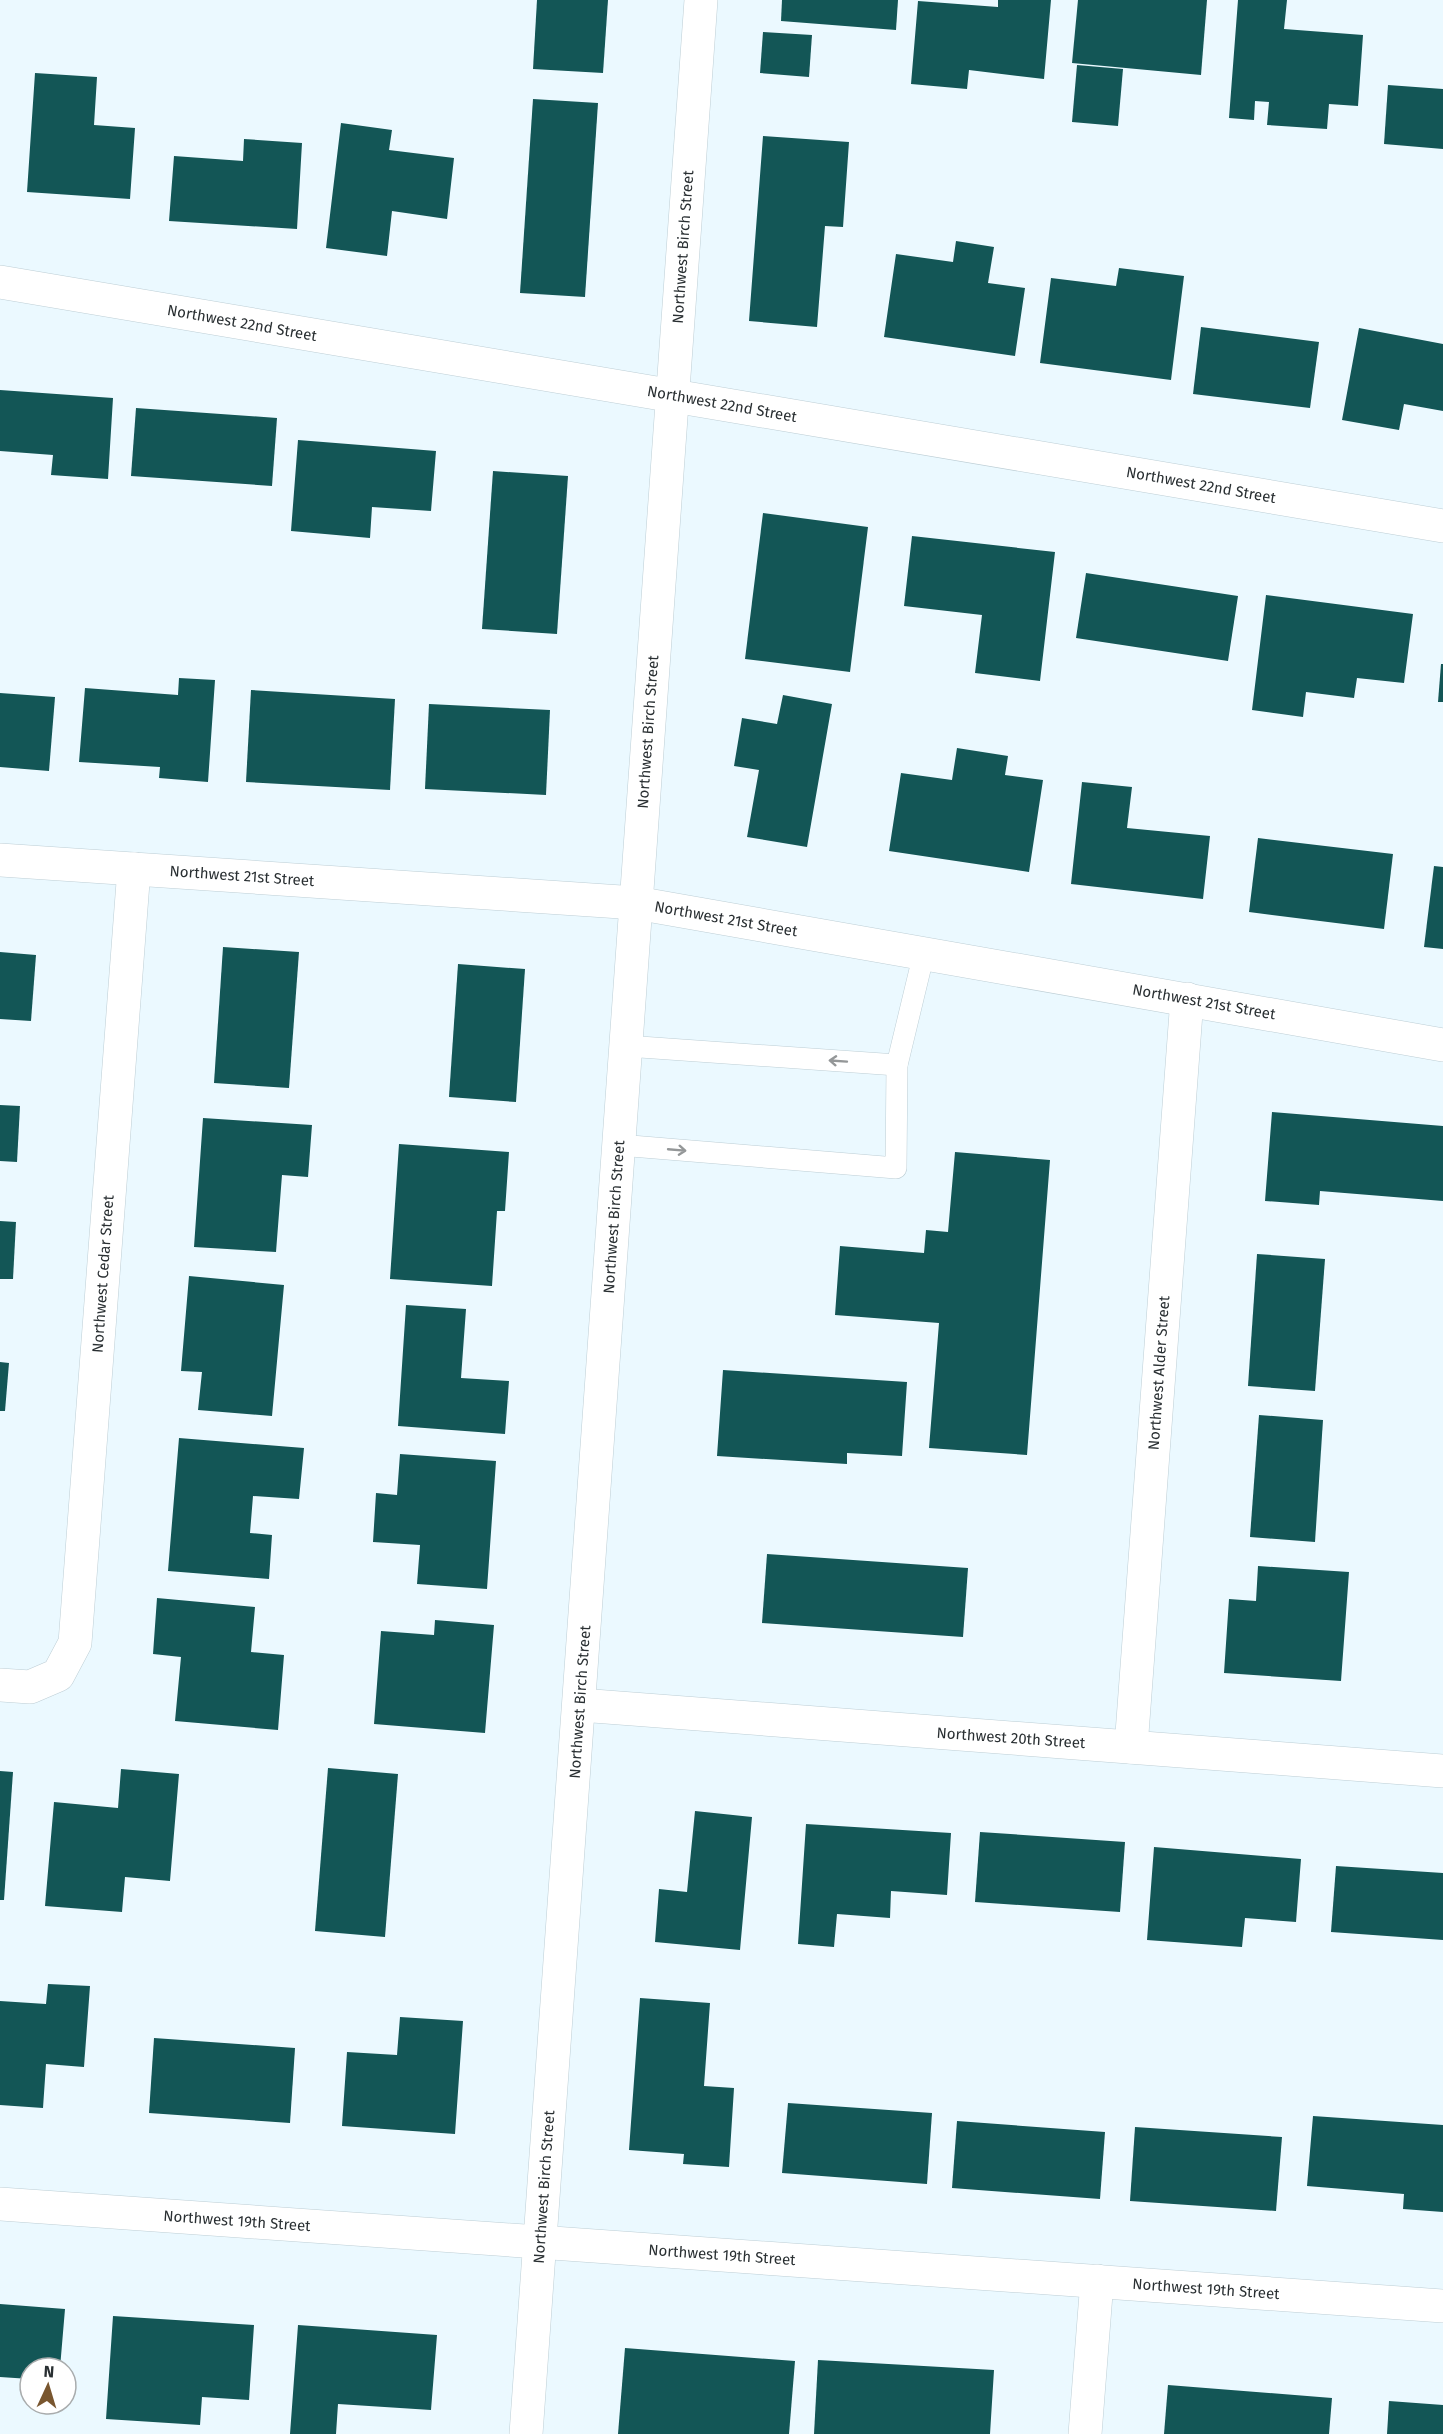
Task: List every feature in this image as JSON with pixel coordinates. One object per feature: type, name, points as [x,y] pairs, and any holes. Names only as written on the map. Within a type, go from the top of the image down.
[{"type":"street","name":"Northwest Birch Street","points":[[526,2434],[701,0]]},
{"type":"street","name":"Northwest 22nd Street","points":[[0,282],[1443,526]]},
{"type":"street","name":"Northwest 21st Street","points":[[0,860],[636,903],[1443,1045]]},
{"type":"street","name":"Northwest Cedar Street","points":[[0,1685],[30,1687],[58,1676],[75,1643],[134,869]]},
{"type":"street","name":"Northwest Alder Street","points":[[1131,1747],[1187,999]]},
{"type":"street","name":"Northwest 20th Street","points":[[580,1705],[1443,1771]]},
{"type":"street","name":"Northwest 19th Street","points":[[0,2204],[1443,2306]]},
{"type":"street","points":[[1085,2434],[1097,2281]]},
{"type":"lane","points":[[619,1145],[896,1168],[897,1065],[924,953]]},
{"type":"lane","points":[[626,1046],[897,1065]]},
{"type":"building","points":[[537,0],[608,0],[603,73],[533,69]]},
{"type":"building","points":[[782,0],[898,0],[896,30],[781,21]]},
{"type":"building","points":[[998,0],[1051,0],[1044,79],[969,70],[967,89],[911,84],[918,1],[998,7]]},
{"type":"building","points":[[1078,0],[1207,0],[1201,75],[1072,63]]},
{"type":"building","points":[[1238,0],[1287,0],[1284,29],[1363,35],[1358,106],[1329,104],[1327,129],[1267,125],[1269,102],[1255,101],[1254,120],[1229,118]]},
{"type":"building","points":[[763,32],[812,35],[809,77],[760,73]]},
{"type":"building","points":[[1077,65],[1123,69],[1118,126],[1072,122]]},
{"type":"building","points":[[35,73],[97,77],[94,125],[135,128],[130,199],[27,192]]},
{"type":"building","points":[[1388,85],[1443,89],[1443,149],[1384,144]]},
{"type":"building","points":[[533,99],[598,103],[585,297],[520,293]]},
{"type":"building","points":[[341,123],[392,130],[389,150],[454,158],[447,219],[392,211],[387,256],[326,248]]},
{"type":"building","points":[[763,136],[849,142],[843,227],[825,226],[817,327],[749,321]]},
{"type":"building","points":[[244,139],[302,143],[297,229],[169,221],[174,156],[243,161]]},
{"type":"building","points":[[956,241],[994,247],[988,283],[1025,288],[1015,356],[884,337],[896,254],[953,262]]},
{"type":"building","points":[[1119,268],[1184,276],[1171,380],[1040,363],[1051,278],[1116,286]]},
{"type":"building","points":[[1201,327],[1319,342],[1310,408],[1193,394]]},
{"type":"building","points":[[1359,328],[1443,344],[1443,411],[1404,404],[1399,430],[1342,420]]},
{"type":"building","points":[[0,390],[113,398],[108,479],[51,475],[53,455],[0,451]]},
{"type":"building","points":[[136,408],[277,418],[272,486],[131,476]]},
{"type":"building","points":[[298,440],[436,451],[431,511],[372,507],[370,538],[291,531]]},
{"type":"building","points":[[493,471],[568,476],[557,634],[482,629]]},
{"type":"building","points":[[763,513],[868,527],[850,672],[745,659]]},
{"type":"building","points":[[912,536],[1055,552],[1040,681],[975,673],[982,615],[904,606]]},
{"type":"building","points":[[1086,573],[1238,596],[1228,661],[1076,638]]},
{"type":"building","points":[[1266,595],[1413,614],[1404,683],[1357,678],[1354,698],[1306,692],[1303,717],[1252,710]]},
{"type":"building","points":[[1441,664],[1443,664],[1443,702],[1438,702]]},
{"type":"building","points":[[179,678],[215,680],[208,782],[159,778],[160,767],[79,762],[85,688],[178,695]]},
{"type":"building","points":[[251,690],[395,699],[390,790],[246,782]]},
{"type":"building","points":[[0,693],[55,697],[49,771],[0,767]]},
{"type":"building","points":[[783,695],[832,704],[807,847],[747,837],[759,770],[734,766],[742,718],[777,724]]},
{"type":"building","points":[[429,704],[550,710],[546,795],[425,789]]},
{"type":"building","points":[[957,748],[1008,756],[1005,775],[1043,780],[1029,872],[889,851],[901,773],[952,780]]},
{"type":"building","points":[[1082,782],[1132,787],[1127,828],[1210,836],[1203,899],[1071,884]]},
{"type":"building","points":[[1258,838],[1393,854],[1384,929],[1249,912]]},
{"type":"building","points":[[1434,866],[1443,867],[1443,949],[1424,947]]},
{"type":"building","points":[[223,947],[299,952],[289,1088],[214,1083]]},
{"type":"building","points":[[0,952],[36,955],[31,1021],[0,1019]]},
{"type":"building","points":[[458,964],[525,969],[516,1102],[449,1097]]},
{"type":"building","points":[[0,1105],[20,1106],[17,1162],[0,1161]]},
{"type":"building","points":[[1272,1112],[1443,1126],[1443,1201],[1320,1191],[1319,1205],[1265,1201]]},
{"type":"building","points":[[203,1118],[312,1125],[308,1177],[282,1175],[276,1252],[194,1247]]},
{"type":"building","points":[[399,1144],[509,1152],[505,1211],[497,1211],[492,1286],[390,1279]]},
{"type":"building","points":[[955,1152],[1050,1160],[1027,1455],[929,1448],[939,1323],[835,1315],[840,1246],[924,1253],[926,1230],[948,1232]]},
{"type":"building","points":[[0,1221],[16,1222],[13,1279],[0,1279]]},
{"type":"building","points":[[1257,1254],[1325,1259],[1315,1391],[1248,1386]]},
{"type":"building","points":[[189,1276],[284,1285],[272,1416],[198,1410],[202,1372],[181,1371]]},
{"type":"building","points":[[406,1305],[466,1309],[461,1378],[509,1381],[505,1434],[398,1426]]},
{"type":"building","points":[[0,1362],[9,1363],[5,1411],[0,1411]]},
{"type":"building","points":[[723,1370],[907,1382],[902,1456],[847,1453],[847,1464],[717,1456]]},
{"type":"building","points":[[1259,1415],[1323,1420],[1315,1542],[1250,1537]]},
{"type":"building","points":[[179,1438],[304,1448],[299,1499],[253,1496],[250,1533],[272,1535],[269,1579],[168,1571]]},
{"type":"building","points":[[400,1454],[496,1461],[487,1589],[417,1584],[420,1545],[373,1542],[376,1493],[397,1495]]},
{"type":"building","points":[[767,1554],[968,1568],[963,1637],[762,1623]]},
{"type":"building","points":[[1258,1566],[1349,1572],[1341,1681],[1224,1673],[1229,1599],[1256,1601]]},
{"type":"building","points":[[157,1598],[255,1607],[251,1652],[284,1655],[278,1730],[175,1721],[181,1657],[153,1654]]},
{"type":"building","points":[[435,1620],[494,1625],[485,1733],[374,1724],[381,1631],[434,1635]]},
{"type":"building","points":[[328,1768],[398,1774],[385,1937],[315,1931]]},
{"type":"building","points":[[121,1769],[179,1774],[170,1881],[125,1877],[122,1912],[45,1906],[54,1802],[118,1808]]},
{"type":"building","points":[[0,1771],[13,1772],[4,1900],[0,1900]]},
{"type":"building","points":[[695,1811],[752,1817],[740,1950],[655,1942],[659,1889],[687,1892]]},
{"type":"building","points":[[806,1824],[951,1833],[947,1895],[891,1891],[890,1918],[837,1914],[834,1947],[798,1944]]},
{"type":"building","points":[[980,1832],[1125,1842],[1120,1912],[975,1902]]},
{"type":"building","points":[[1154,1847],[1301,1859],[1296,1922],[1245,1918],[1242,1947],[1147,1940]]},
{"type":"building","points":[[1336,1866],[1443,1873],[1443,1940],[1331,1932]]},
{"type":"building","points":[[48,1984],[90,1986],[84,2067],[46,2064],[43,2108],[0,2105],[0,2001],[46,2004]]},
{"type":"building","points":[[640,1998],[710,2003],[704,2086],[734,2088],[729,2167],[683,2164],[684,2154],[629,2150]]},
{"type":"building","points":[[400,2017],[463,2021],[455,2134],[342,2126],[347,2052],[397,2055]]},
{"type":"building","points":[[154,2038],[295,2048],[290,2123],[149,2113]]},
{"type":"building","points":[[788,2103],[932,2113],[927,2184],[782,2173]]},
{"type":"building","points":[[1313,2116],[1443,2125],[1443,2212],[1403,2209],[1404,2194],[1307,2186]]},
{"type":"building","points":[[957,2121],[1105,2132],[1100,2199],[952,2188]]},
{"type":"building","points":[[1135,2127],[1282,2137],[1276,2211],[1130,2201]]},
{"type":"building","points":[[0,2304],[65,2309],[61,2356],[18,2356],[18,2378],[0,2377]]},
{"type":"building","points":[[113,2316],[254,2325],[249,2400],[202,2397],[200,2425],[106,2419]]},
{"type":"building","points":[[298,2325],[437,2335],[431,2410],[338,2404],[336,2434],[290,2434]]},
{"type":"building","points":[[625,2348],[795,2361],[789,2434],[618,2434]]},
{"type":"building","points":[[818,2360],[994,2370],[990,2434],[814,2434]]},
{"type":"building","points":[[1168,2385],[1332,2398],[1329,2434],[1164,2434]]},
{"type":"building","points":[[1389,2401],[1443,2405],[1443,2434],[1387,2434]]}]
